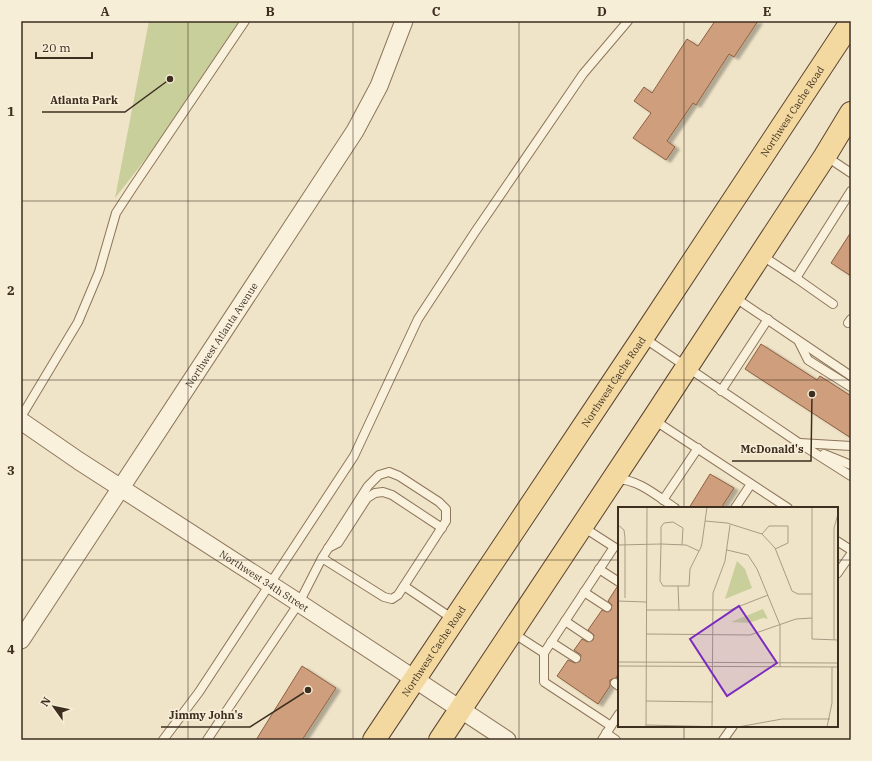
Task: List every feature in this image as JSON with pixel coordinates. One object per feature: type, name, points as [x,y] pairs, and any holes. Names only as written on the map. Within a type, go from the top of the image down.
[{"type":"main road","name":"Northwest Cache Road","points":[[374,740],[851,22]]},
{"type":"main road","points":[[440,740],[654,419],[850,117]]},
{"type":"street","name":"Northwest Atlanta Avenue","points":[[21,640],[355,131],[379,86],[404,21]]},
{"type":"street","name":"Northwest 34th Street","points":[[21,421],[79,461],[121,486],[507,740]]},
{"type":"lane","points":[[21,417],[78,322],[98,272],[116,213],[245,21]]},
{"type":"lane","points":[[163,740],[199,692],[354,456],[418,319],[475,232],[583,74],[628,21]]},
{"type":"lane","points":[[825,156],[851,173]]},
{"type":"lane","points":[[796,278],[851,191]]},
{"type":"lane","points":[[760,255],[834,304]]},
{"type":"lane","points":[[733,296],[851,376]]},
{"type":"lane","points":[[721,391],[768,319]]},
{"type":"lane","points":[[643,337],[686,368],[851,476]]},
{"type":"lane","points":[[798,340],[808,360],[851,387]]},
{"type":"lane","points":[[654,419],[786,507]]},
{"type":"lane","points":[[799,443],[851,446]]},
{"type":"lane","points":[[799,443],[851,465]]},
{"type":"lane","points":[[663,500],[698,448]]},
{"type":"lane","points":[[207,740],[299,603],[327,548],[368,486],[379,475],[389,472],[399,476],[443,505],[446,509],[446,521],[442,528],[398,595],[392,599],[384,597],[322,558]]},
{"type":"lane","points":[[613,479],[625,479],[636,482],[674,507]]},
{"type":"lane","points":[[736,507],[752,484]]},
{"type":"lane","points":[[327,548],[338,543],[367,498],[375,493],[383,492],[392,495],[442,528]]},
{"type":"lane","points":[[582,526],[616,545],[544,653],[544,682],[611,726]]},
{"type":"lane","points":[[838,542],[851,550]]},
{"type":"lane","points":[[838,573],[851,554]]},
{"type":"lane","points":[[599,569],[618,581]]},
{"type":"lane","points":[[404,586],[454,620]]},
{"type":"lane","points":[[584,592],[607,606]]},
{"type":"lane","points":[[565,621],[589,637]]},
{"type":"lane","points":[[512,632],[544,653]]},
{"type":"lane","points":[[551,642],[576,658]]},
{"type":"lane","points":[[616,740],[604,737],[618,716]]},
{"type":"lane","points":[[723,740],[731,727]]},
{"type":"green space","points":[[149,21],[242,21],[163,137],[115,198]]},
{"type":"building","points":[[715,21],[758,21],[734,57],[729,54],[696,105],[693,103],[667,141],[675,147],[666,160],[633,138],[651,113],[634,101],[644,87],[652,93],[687,39],[698,46]]},
{"type":"building","points":[[851,232],[851,276],[831,263]]},
{"type":"building","points":[[761,344],[817,380],[820,376],[851,396],[851,438],[745,369]]},
{"type":"building","points":[[710,474],[734,488],[722,507],[690,507]]},
{"type":"building","points":[[618,587],[618,674],[616,678],[610,680],[610,686],[598,704],[557,676],[568,660],[575,663],[580,661],[581,655],[574,650],[582,639],[588,642],[593,640],[594,635],[588,630],[602,610],[607,612],[611,610],[612,605],[608,601]]},
{"type":"building","points":[[302,666],[336,688],[302,740],[256,740]]},
{"type":"place","name":"Atlanta Park","points":[[170,79]]},
{"type":"place","name":"McDonald's","points":[[812,394]]},
{"type":"place","name":"Jimmy John's","points":[[308,690]]}]
